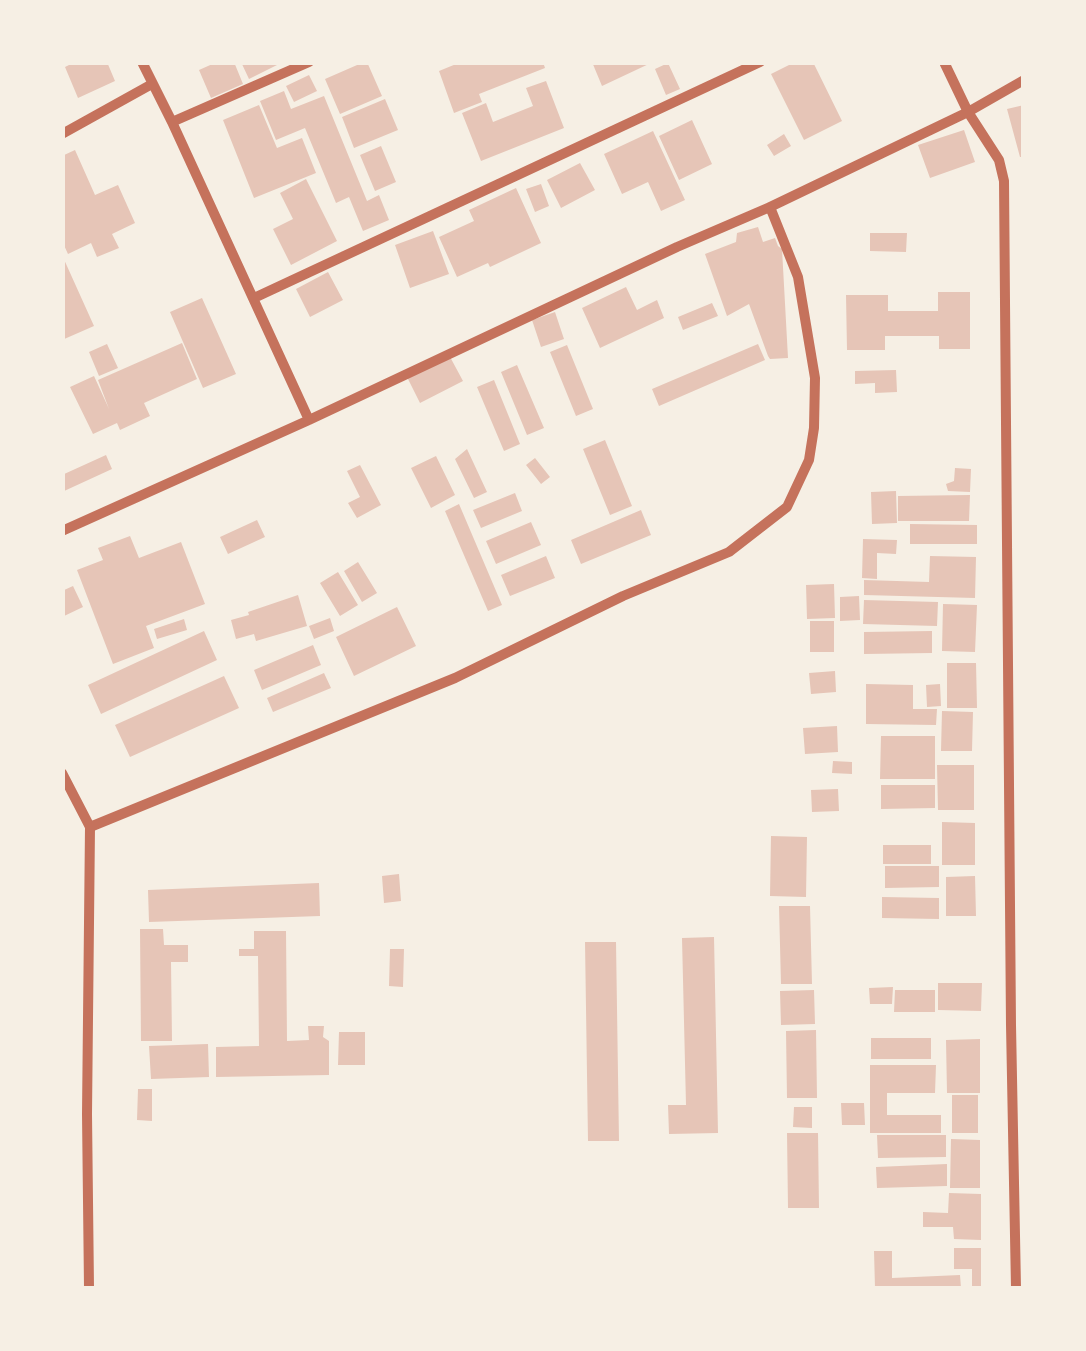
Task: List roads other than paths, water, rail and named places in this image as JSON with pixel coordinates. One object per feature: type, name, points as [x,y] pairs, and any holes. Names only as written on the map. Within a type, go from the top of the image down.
[{"type":"street","points":[[142,62],[310,420]]},
{"type":"street","points":[[172,122],[308,62]]},
{"type":"street","points":[[254,298],[760,62]]},
{"type":"street","points":[[944,62],[968,112],[999,160],[1004,181],[1017,1025],[1016,1288]]},
{"type":"street","points":[[62,532],[310,420],[677,246],[770,207],[968,112],[1024,80]]},
{"type":"street","points":[[62,134],[152,84]]},
{"type":"street","points":[[90,828],[455,678],[623,596],[729,552],[787,507],[808,460],[814,428],[814,378],[798,277],[770,207]]},
{"type":"street","points":[[62,773],[90,828],[89,1288]]}]
